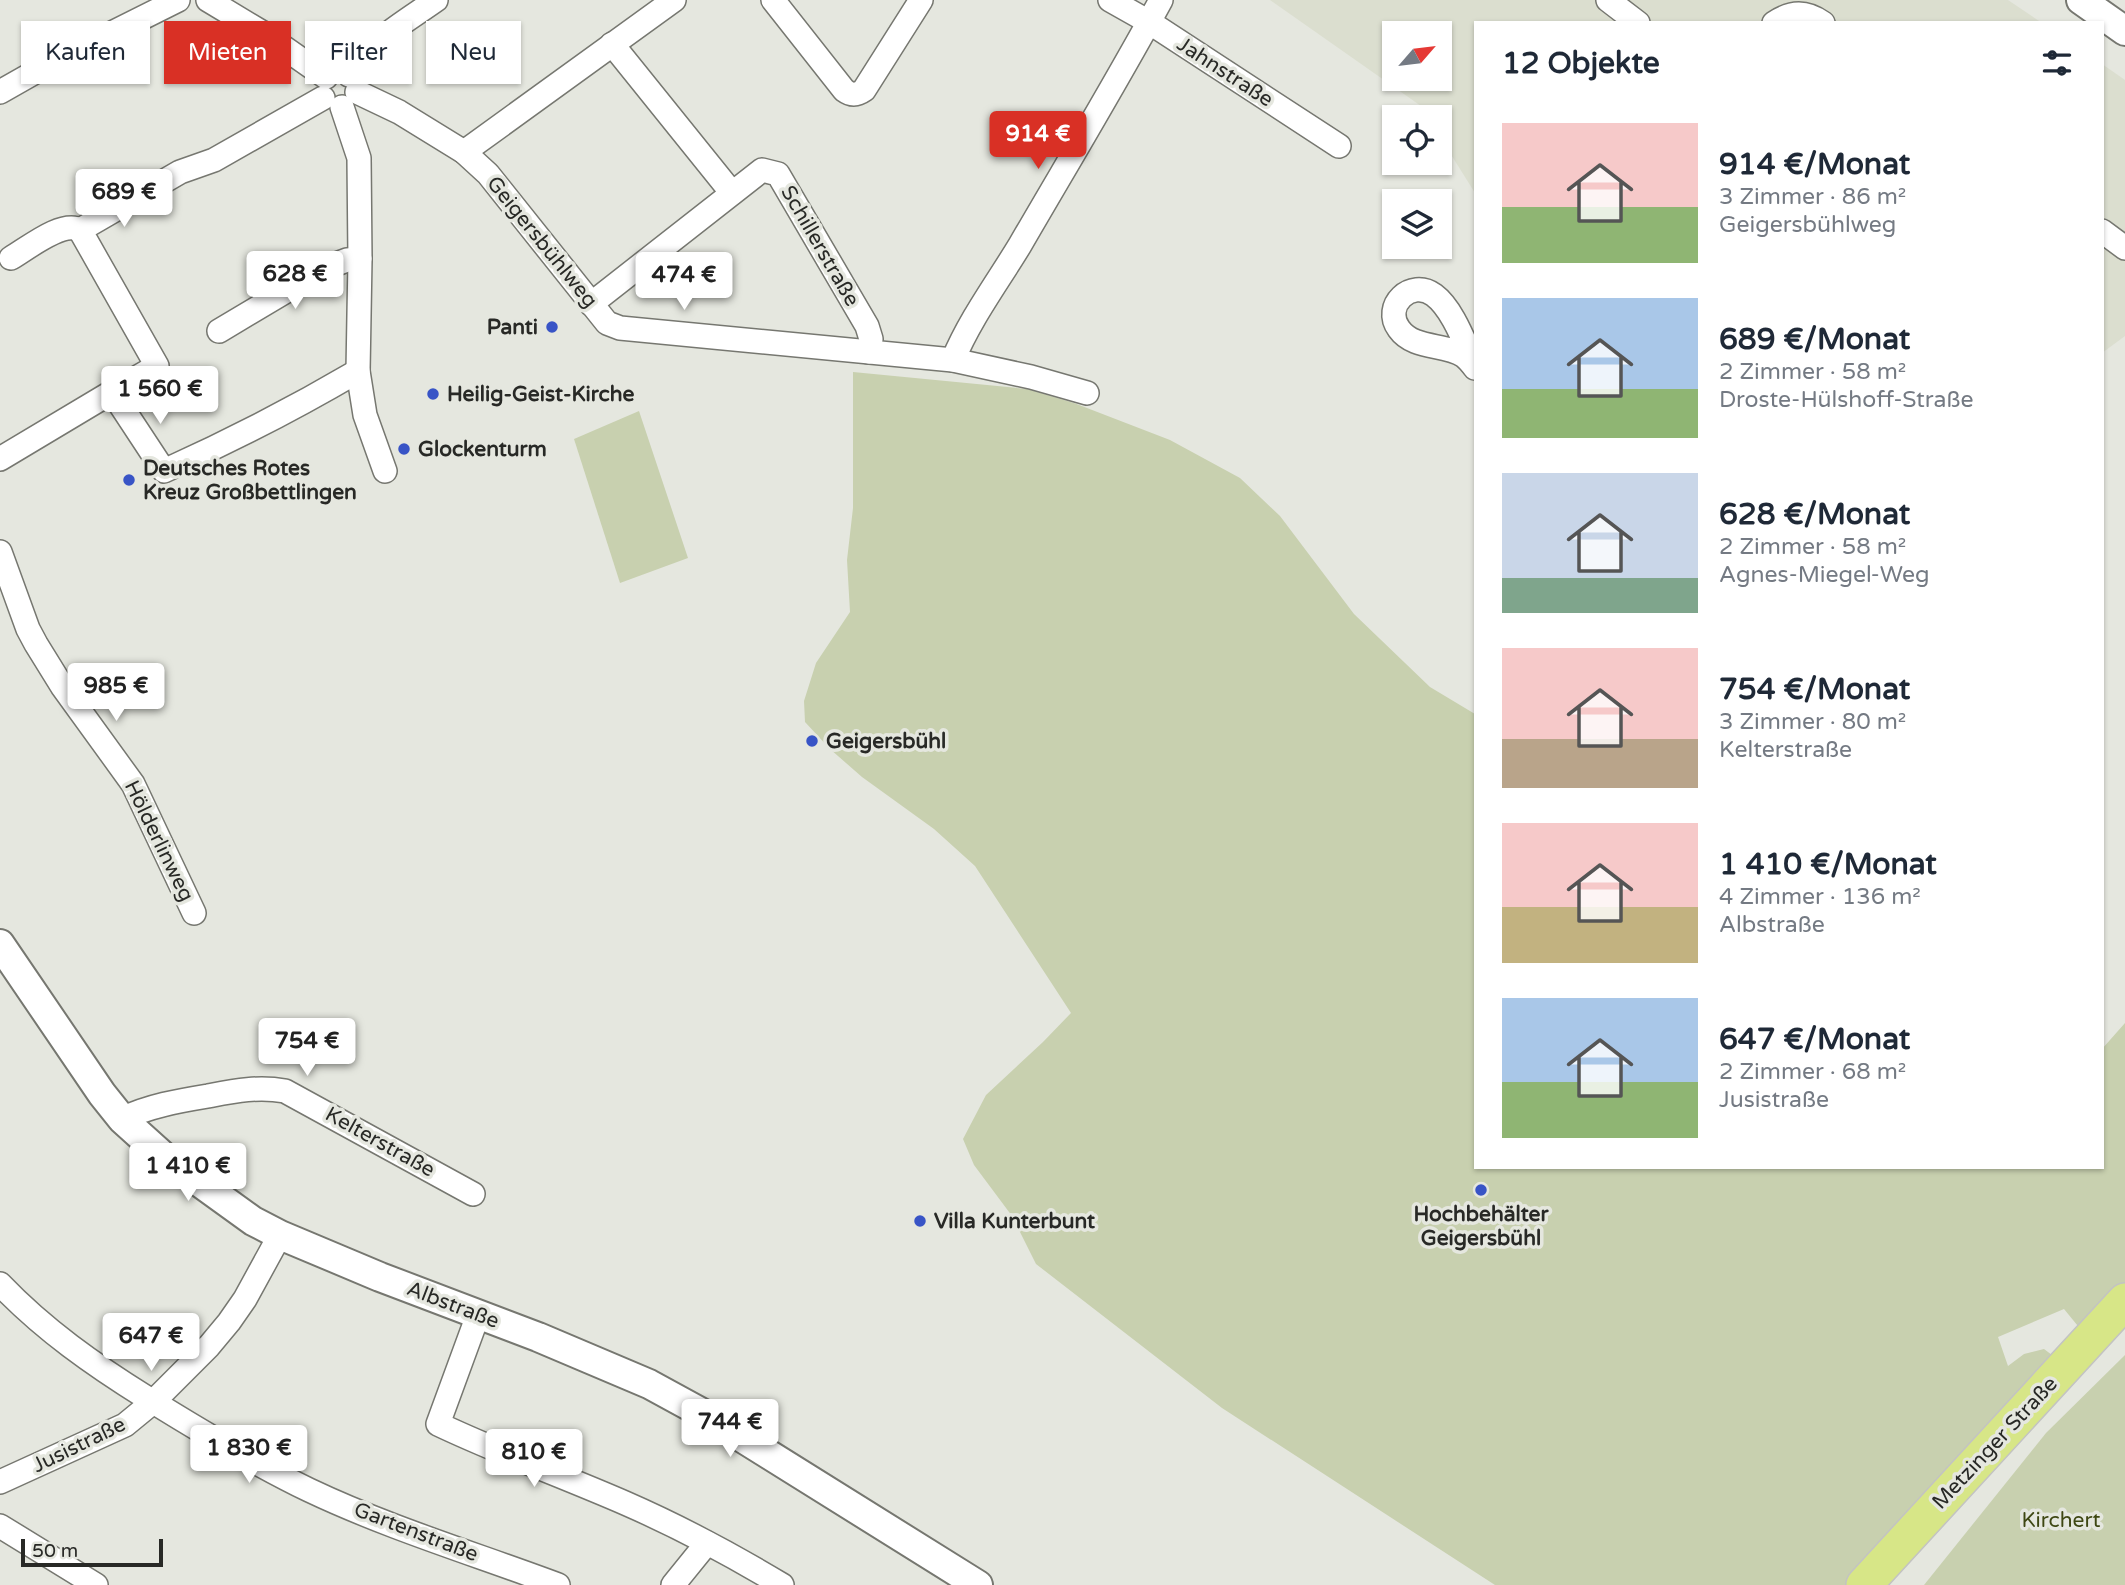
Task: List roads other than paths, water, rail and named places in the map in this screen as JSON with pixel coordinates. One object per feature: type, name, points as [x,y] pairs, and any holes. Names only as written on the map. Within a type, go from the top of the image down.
[{"type":"main road","name":"Metzinger Straße","points":[[1864,1585],[2125,1301]]},
{"type":"street","points":[[0,92],[178,0]]},
{"type":"street","name":"Geigersbühlweg","points":[[208,0],[274,40],[340,90],[399,112],[464,152],[488,174],[607,323],[620,328],[953,360],[1031,377],[1087,393]]},
{"type":"street","points":[[80,230],[180,172],[214,160],[340,90],[355,64],[373,47],[436,0]]},
{"type":"street","points":[[464,152],[674,0]]},
{"type":"street","points":[[773,0],[844,90],[851,95],[864,90],[920,0]]},
{"type":"street","name":"Jahnstraße","points":[[1110,0],[1149,22],[1339,146]]},
{"type":"street","points":[[953,360],[962,339],[1012,258],[1161,0]]},
{"type":"street","points":[[1608,0],[1635,21]]},
{"type":"street","points":[[2081,0],[2125,31]]},
{"type":"street","points":[[1777,21],[1786,15],[1800,13],[1812,15],[1821,21]]},
{"type":"street","points":[[591,304],[732,193],[612,44]]},
{"type":"street","points":[[340,90],[359,158],[358,371],[365,415],[384,471]]},
{"type":"street","name":"Schillerstraße","points":[[732,193],[762,170],[778,174],[867,326],[871,339],[869,352]]},
{"type":"street","points":[[0,459],[158,366],[80,230],[74,227],[60,229],[11,258]]},
{"type":"street","points":[[2104,232],[2125,248]]},
{"type":"street","points":[[219,331],[323,269],[347,260],[360,259]]},
{"type":"street","points":[[111,392],[164,471],[292,410],[358,371]]},
{"type":"street","name":"Hölderlinweg","points":[[0,552],[36,644],[62,686],[134,784],[194,913]]},
{"type":"street","name":"Albstraße","points":[[0,944],[94,1083],[122,1119],[163,1156],[253,1221],[380,1277],[575,1352],[660,1390],[704,1414],[978,1585]]},
{"type":"street","name":"Kelterstraße","points":[[122,1119],[159,1105],[247,1089],[269,1088],[285,1091],[474,1194]]},
{"type":"street","name":"Jusistraße","points":[[0,1482],[125,1425],[153,1402],[229,1322],[245,1299],[280,1235]]},
{"type":"street","name":"Gartenstraße","points":[[0,1284],[44,1327],[91,1361],[225,1446],[312,1491],[396,1526],[558,1585]]},
{"type":"street","points":[[478,1315],[438,1424],[624,1503],[707,1543],[782,1585]]},
{"type":"street","points":[[0,1525],[96,1585]]},
{"type":"street","points":[[673,1585],[707,1543]]},
{"type":"place","name":"Panti","points":[[552,327]]},
{"type":"place","name":"Heilig-Geist-Kirche","points":[[433,394]]},
{"type":"place","name":"Glockenturm","points":[[404,449]]},
{"type":"place","name":"Deutsches Rotes Kreuz Großbettlingen","points":[[129,480]]},
{"type":"place","name":"Geigersbühl","points":[[812,741]]},
{"type":"place","name":"Hochbehälter Geigersbühl","points":[[1481,1190]]},
{"type":"place","name":"Villa Kunterbunt","points":[[920,1221]]},
{"type":"park label","name":"Kirchert","points":[[2061,1520]]}]
